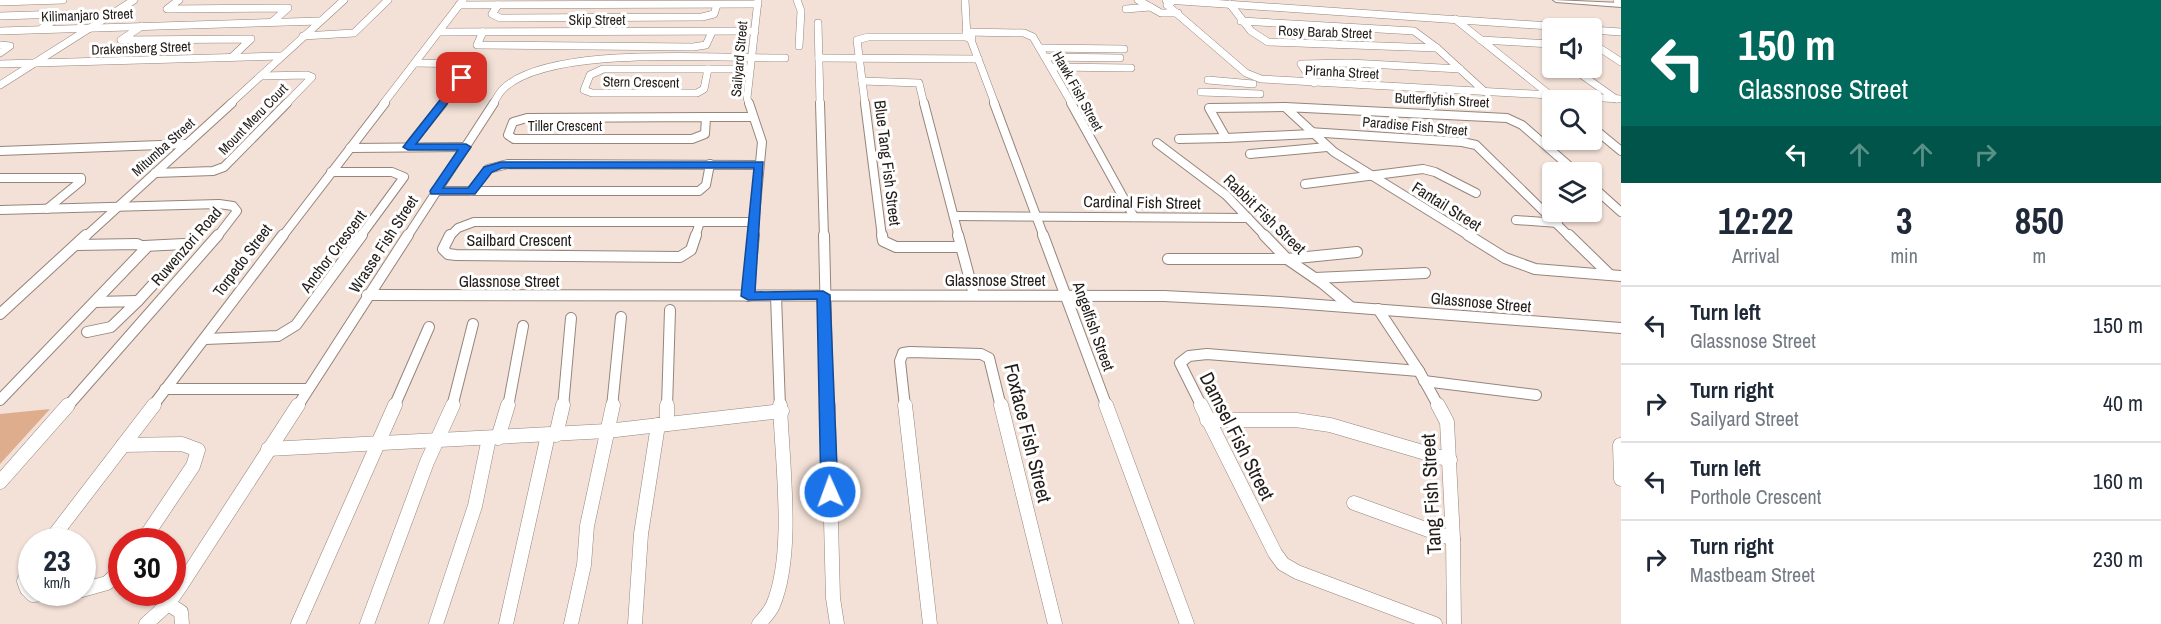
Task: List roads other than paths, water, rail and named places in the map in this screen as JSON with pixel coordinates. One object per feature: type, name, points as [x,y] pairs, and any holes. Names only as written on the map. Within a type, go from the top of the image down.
[{"type":"street","points":[[0,2],[63,0]]},
{"type":"street","points":[[0,86],[135,0]]},
{"type":"street","points":[[179,0],[167,9],[288,9],[272,22]]},
{"type":"street","name":"Mitumba Street","points":[[0,314],[344,0]]},
{"type":"street","points":[[303,36],[354,33],[388,0]]},
{"type":"street","points":[[797,0],[801,11],[799,46]]},
{"type":"street","name":"Angelfish Street","points":[[965,0],[969,36],[1187,624]]},
{"type":"street","name":"Angelfish Street","points":[[969,36],[970,0]]},
{"type":"street","points":[[1138,0],[1162,14],[1178,13]]},
{"type":"street","points":[[1162,0],[1542,26]]},
{"type":"street","points":[[1556,0],[1621,5]]},
{"type":"street","points":[[1173,1],[1167,4],[1255,81],[1260,94],[1274,107]]},
{"type":"street","points":[[461,2],[498,5],[758,2]]},
{"type":"street","name":"Torpedo Street","points":[[60,528],[461,2]]},
{"type":"street","name":"Sailyard Street","points":[[748,296],[762,136],[747,98],[758,2]]},
{"type":"street","points":[[498,5],[492,14],[500,18],[702,17],[714,15],[717,4]]},
{"type":"street","name":"Rosy Barab Street","points":[[1230,4],[1241,21],[1258,37],[1271,42],[1437,48]]},
{"type":"street","points":[[1126,9],[1150,7]]},
{"type":"street","points":[[0,16],[64,15],[41,29]]},
{"type":"street","points":[[1455,19],[1544,90]]},
{"type":"street","name":"Kilimanjaro Street","points":[[0,31],[320,21]]},
{"type":"street","points":[[1241,21],[1417,32],[1485,92]]},
{"type":"street","points":[[818,23],[823,295],[833,598],[837,624]]},
{"type":"street","points":[[142,25],[121,40],[251,39],[232,57]]},
{"type":"street","name":"Skip Street","points":[[439,32],[755,31]]},
{"type":"street","points":[[1602,31],[1621,32]]},
{"type":"street","points":[[483,32],[477,45],[693,47],[706,45],[712,32]]},
{"type":"street","name":"Hawk Fish Street","points":[[969,36],[1029,34],[1046,57],[1134,217]]},
{"type":"street","points":[[859,57],[858,39],[862,37],[969,36]]},
{"type":"street","points":[[1481,40],[1542,43]]},
{"type":"street","points":[[0,45],[10,46],[0,53]]},
{"type":"street","points":[[1040,48],[1124,49]]},
{"type":"street","points":[[1602,50],[1621,62]]},
{"type":"street","name":"Drakensberg Street","points":[[0,64],[282,56]]},
{"type":"street","points":[[819,57],[978,59]]},
{"type":"street","name":"Blue Tang Fish Street","points":[[859,57],[883,241],[896,247],[961,247]]},
{"type":"street","points":[[1046,57],[1120,58]]},
{"type":"street","name":"Wrasse Fish Street","points":[[186,576],[502,89],[520,79],[564,64],[595,58],[751,63],[785,58]]},
{"type":"street","points":[[408,147],[471,68],[469,64],[462,63],[416,63]]},
{"type":"street","name":"Stern Crescent","points":[[708,69],[704,89],[697,93],[592,93],[584,90],[590,75],[603,69],[708,69],[751,63]]},
{"type":"street","points":[[1314,83],[1301,64],[1350,63],[1460,69]]},
{"type":"street","points":[[1051,67],[1131,68]]},
{"type":"street","name":"Mount Meru Court","points":[[155,173],[213,171],[224,167],[312,77],[308,75],[261,76]]},
{"type":"street","points":[[1587,78],[1619,100]]},
{"type":"street","name":"Piranha Street","points":[[1208,80],[1314,83],[1542,97]]},
{"type":"street","name":"Blue Tang Fish Street","points":[[862,81],[909,81],[919,84],[974,296]]},
{"type":"street","points":[[1200,92],[1260,94]]},
{"type":"street","name":"Piranha Street","points":[[1602,99],[1619,100]]},
{"type":"street","name":"Butterflyfish Street","points":[[1226,138],[1209,108],[1286,107],[1507,118],[1522,125],[1565,162]]},
{"type":"street","name":"Fantail Street","points":[[1286,107],[1310,133],[1327,147],[1513,262],[1535,269],[1616,276]]},
{"type":"street","name":"Tiller Crescent","points":[[706,117],[705,134],[692,139],[514,139],[508,135],[513,122],[527,118],[706,117],[753,117]]},
{"type":"street","name":"Paradise Fish Street","points":[[1179,139],[1310,133],[1472,143],[1480,147],[1616,276]]},
{"type":"street","points":[[1602,135],[1621,151]]},
{"type":"street","name":"Rabbit Fish Street","points":[[1157,143],[1214,185],[1287,259],[1352,307]]},
{"type":"street","points":[[0,151],[187,144]]},
{"type":"street","points":[[350,148],[466,147]]},
{"type":"street","points":[[1250,154],[1327,147]]},
{"type":"street","points":[[435,191],[692,192],[706,185],[710,164]]},
{"type":"street","points":[[471,191],[488,169],[501,165],[759,165]]},
{"type":"street","points":[[1305,184],[1428,169],[1476,193]]},
{"type":"street","name":"Anchor Crescent","points":[[205,339],[278,336],[296,326],[404,177],[392,172],[331,172]]},
{"type":"street","points":[[0,178],[81,178],[81,181],[46,209]]},
{"type":"street","points":[[1602,195],[1621,212]]},
{"type":"street","name":"Ruwenzori Road","points":[[0,210],[225,204],[233,206],[237,211],[0,482]]},
{"type":"street","points":[[954,216],[1036,216]]},
{"type":"street","name":"Cardinal Fish Street","points":[[1036,216],[1248,218]]},
{"type":"street","points":[[1516,220],[1558,223]]},
{"type":"street","name":"Sailbard Crescent","points":[[700,222],[691,250],[680,257],[456,255],[448,254],[443,249],[451,233],[458,227],[474,222],[700,222],[754,222]]},
{"type":"street","points":[[76,245],[184,244],[188,246],[113,328],[87,332]]},
{"type":"street","points":[[0,400],[143,253],[146,248],[144,246]]},
{"type":"street","points":[[1168,259],[1287,259],[1357,252]]},
{"type":"street","points":[[1315,278],[1425,273]]},
{"type":"street","name":"Glassnose Street","points":[[367,295],[1225,298],[1621,328]]},
{"type":"street","points":[[759,624],[772,608],[781,579],[785,530],[776,296]]},
{"type":"street","points":[[95,302],[138,301]]},
{"type":"street","name":"Tang Fish Street","points":[[1378,309],[1422,376],[1447,422],[1453,539],[1454,624]]},
{"type":"street","points":[[635,624],[641,534],[663,424],[670,310]]},
{"type":"street","points":[[571,624],[584,565],[587,526],[614,399],[621,316]]},
{"type":"street","points":[[506,624],[552,435],[564,402],[566,356],[571,318]]},
{"type":"street","points":[[367,624],[437,441],[454,403],[473,324]]},
{"type":"street","points":[[436,624],[475,506],[494,438],[507,410],[523,326]]},
{"type":"street","points":[[298,624],[380,443],[429,327]]},
{"type":"street","name":"Foxface Fish Street","points":[[930,624],[900,361],[903,353],[910,351],[981,354],[989,358],[1055,624]]},
{"type":"street","name":"Damsel Fish Street","points":[[1422,376],[1272,357],[1191,355],[1184,357],[1180,363],[1275,553],[1283,564],[1297,572],[1435,624]]},
{"type":"street","points":[[1422,376],[1536,394]]},
{"type":"street","points":[[165,389],[308,389]]},
{"type":"street","points":[[268,449],[607,431],[782,411]]},
{"type":"street","points":[[1208,420],[1296,420],[1330,425],[1450,460]]},
{"type":"street","points":[[123,445],[182,444],[198,450],[193,466],[151,528]]},
{"type":"street","points":[[1620,445],[1621,479]]},
{"type":"street","points":[[1354,503],[1453,539]]},
{"type":"street","name":"Wrasse Fish Street","points":[[146,624],[166,606]]},
{"type":"street","points":[[171,606],[181,612],[182,624]]}]
